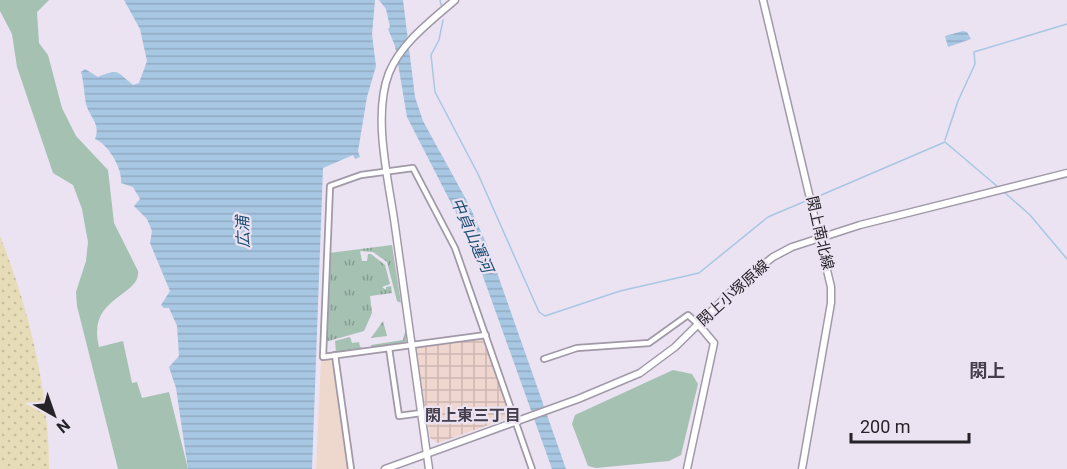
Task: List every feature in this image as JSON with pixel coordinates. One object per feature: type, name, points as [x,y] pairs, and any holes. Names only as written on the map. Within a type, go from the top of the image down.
[{"type":"street","points":[[429,469],[388,172],[382,105],[384,86],[392,66],[412,39],[455,0]]},
{"type":"street","name":"閖上南北線","points":[[763,0],[831,287],[823,349],[802,469]]},
{"type":"street","points":[[486,335],[322,357],[330,186],[361,175],[413,168],[451,240],[486,335],[532,468],[523,469]]},
{"type":"street","name":"閖上小塚原線","points":[[516,420],[640,373],[675,347],[738,285],[773,257],[820,236],[1067,172]]},
{"type":"street","points":[[544,359],[577,348],[649,343],[688,315],[714,343],[721,344]]},
{"type":"street","points":[[687,469],[714,343]]},
{"type":"street","points":[[389,348],[399,416],[422,413]]},
{"type":"street","points":[[335,355],[351,469]]},
{"type":"street","points":[[384,469],[516,420]]},
{"type":"shaded area","points":[[482,338],[511,417],[438,443],[430,438],[416,349],[417,347]]},
{"type":"shaded area","points":[[330,358],[333,360],[348,469],[316,469],[321,360]]},
{"type":"green space","points":[[0,0],[49,0],[37,12],[39,43],[48,55],[62,108],[76,136],[108,170],[114,223],[138,271],[137,280],[106,307],[100,317],[97,330],[99,347],[123,341],[132,383],[137,382],[142,398],[169,392],[188,469],[118,469],[77,306],[76,292],[86,261],[88,242],[82,209],[73,185],[53,173],[17,67],[12,34],[0,11]]},
{"type":"green space","points":[[392,245],[401,303],[397,301],[387,262],[373,252],[360,251],[362,261],[367,261],[368,254],[371,254],[385,265],[390,284],[382,287],[386,290],[386,287],[391,286],[392,293],[370,296],[372,313],[364,331],[325,342],[329,253]]},
{"type":"green space","points":[[383,321],[387,336],[371,338]]},
{"type":"green space","points":[[406,328],[406,343],[372,348],[371,345],[403,340]]},
{"type":"green space","points":[[350,337],[352,343],[359,342],[360,347],[368,349],[336,352],[335,341]]},
{"type":"green space","points":[[673,370],[692,374],[698,384],[681,455],[669,461],[596,468],[588,466],[572,424],[575,415]]},
{"type":"sand","points":[[0,236],[20,292],[35,351],[45,410],[49,469],[0,469]]},
{"type":"water","name":"広浦","points":[[124,0],[375,0],[372,35],[376,66],[367,97],[358,151],[360,157],[355,159],[353,155],[323,168],[312,469],[188,469],[176,388],[169,367],[179,356],[177,326],[169,308],[161,305],[170,291],[150,243],[152,231],[147,219],[134,206],[140,199],[133,187],[121,183],[120,171],[114,158],[105,146],[95,139],[97,129],[86,104],[81,72],[85,69],[98,77],[117,72],[133,85],[139,83],[147,61],[140,29]]},
{"type":"water","name":"中貞山運河","points":[[379,0],[403,0],[415,97],[423,121],[468,203],[488,247],[566,469],[552,469],[470,240],[407,117],[395,46],[388,29],[390,27],[386,9]]},
{"type":"water","points":[[967,32],[971,39],[948,47],[945,36]]},
{"type":"waterway","points":[[440,0],[441,5]]},
{"type":"waterway","points":[[443,20],[439,40],[431,55],[435,92],[478,174],[539,312],[545,316],[620,291],[699,273],[768,217],[808,200]]},
{"type":"waterway","points":[[945,140],[958,101],[975,64],[974,52],[1067,24]]},
{"type":"waterway","points":[[812,199],[945,142],[998,187]]},
{"type":"waterway","points":[[1004,192],[1030,215],[1067,259]]},
{"type":"district","name":"閖上","points":[[987,370]]},
{"type":"district","name":"閖上東三丁目","points":[[473,415]]}]
